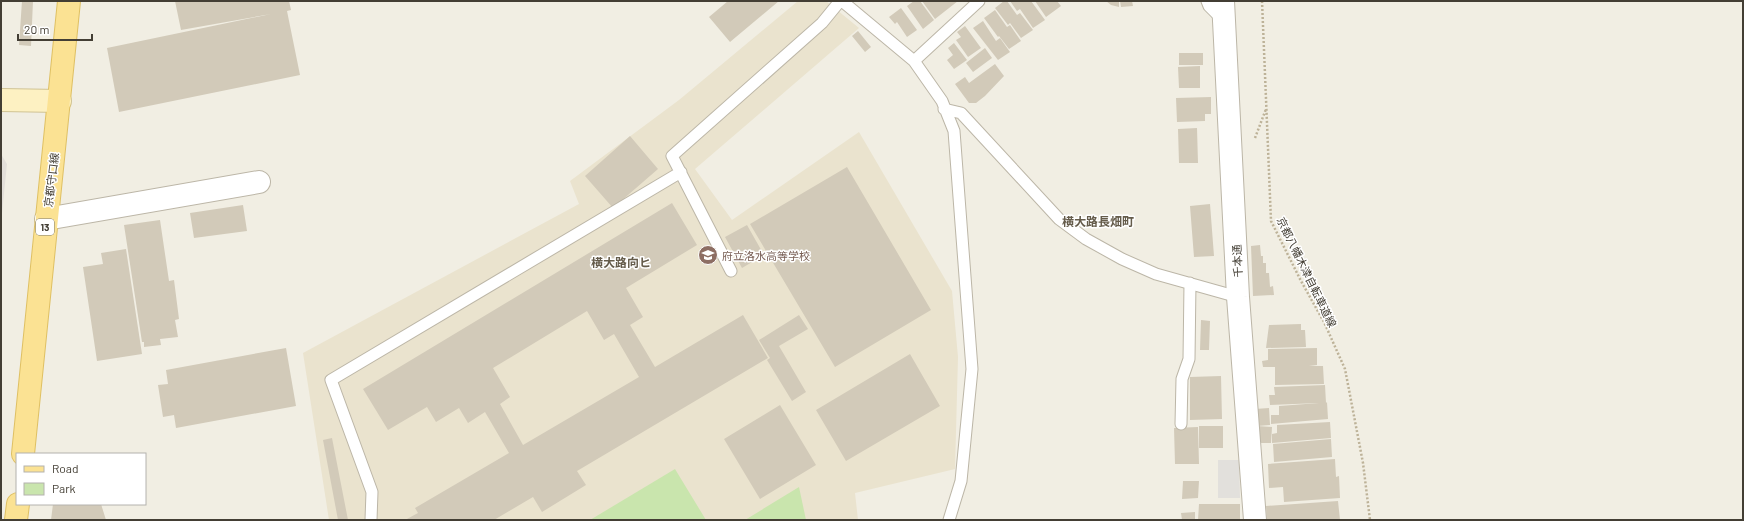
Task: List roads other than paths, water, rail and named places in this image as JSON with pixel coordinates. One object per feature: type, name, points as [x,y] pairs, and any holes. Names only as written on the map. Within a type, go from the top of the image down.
[{"type":"main road","name":"京都守口線","points":[[23,453],[46,219],[70,1]]},
{"type":"main road","points":[[16,520],[18,505]]},
{"type":"street","name":"千本通","points":[[1224,11],[1238,297],[1255,520]]},
{"type":"street","points":[[1,100],[60,101]]},
{"type":"street","points":[[46,219],[259,182]]},
{"type":"lane","points":[[731,271],[672,156],[822,24],[841,1],[914,61],[942,101],[954,131],[972,369],[961,481],[949,520]]},
{"type":"lane","points":[[914,61],[979,1]]},
{"type":"lane","points":[[1207,1],[1209,6],[1224,11]]},
{"type":"lane","points":[[944,109],[961,112],[1060,219],[1086,239],[1122,259],[1156,274],[1238,297]]},
{"type":"lane","points":[[371,520],[372,492],[330,380],[681,172]]},
{"type":"lane","points":[[1181,424],[1182,379],[1189,359],[1190,283]]},
{"type":"place","name":"府立洛水高等学校","points":[[708,255]]},
{"type":"district","name":"横大路長畑町","points":[[1098,221]]},
{"type":"district","name":"横大路向ヒ","points":[[621,262]]}]
